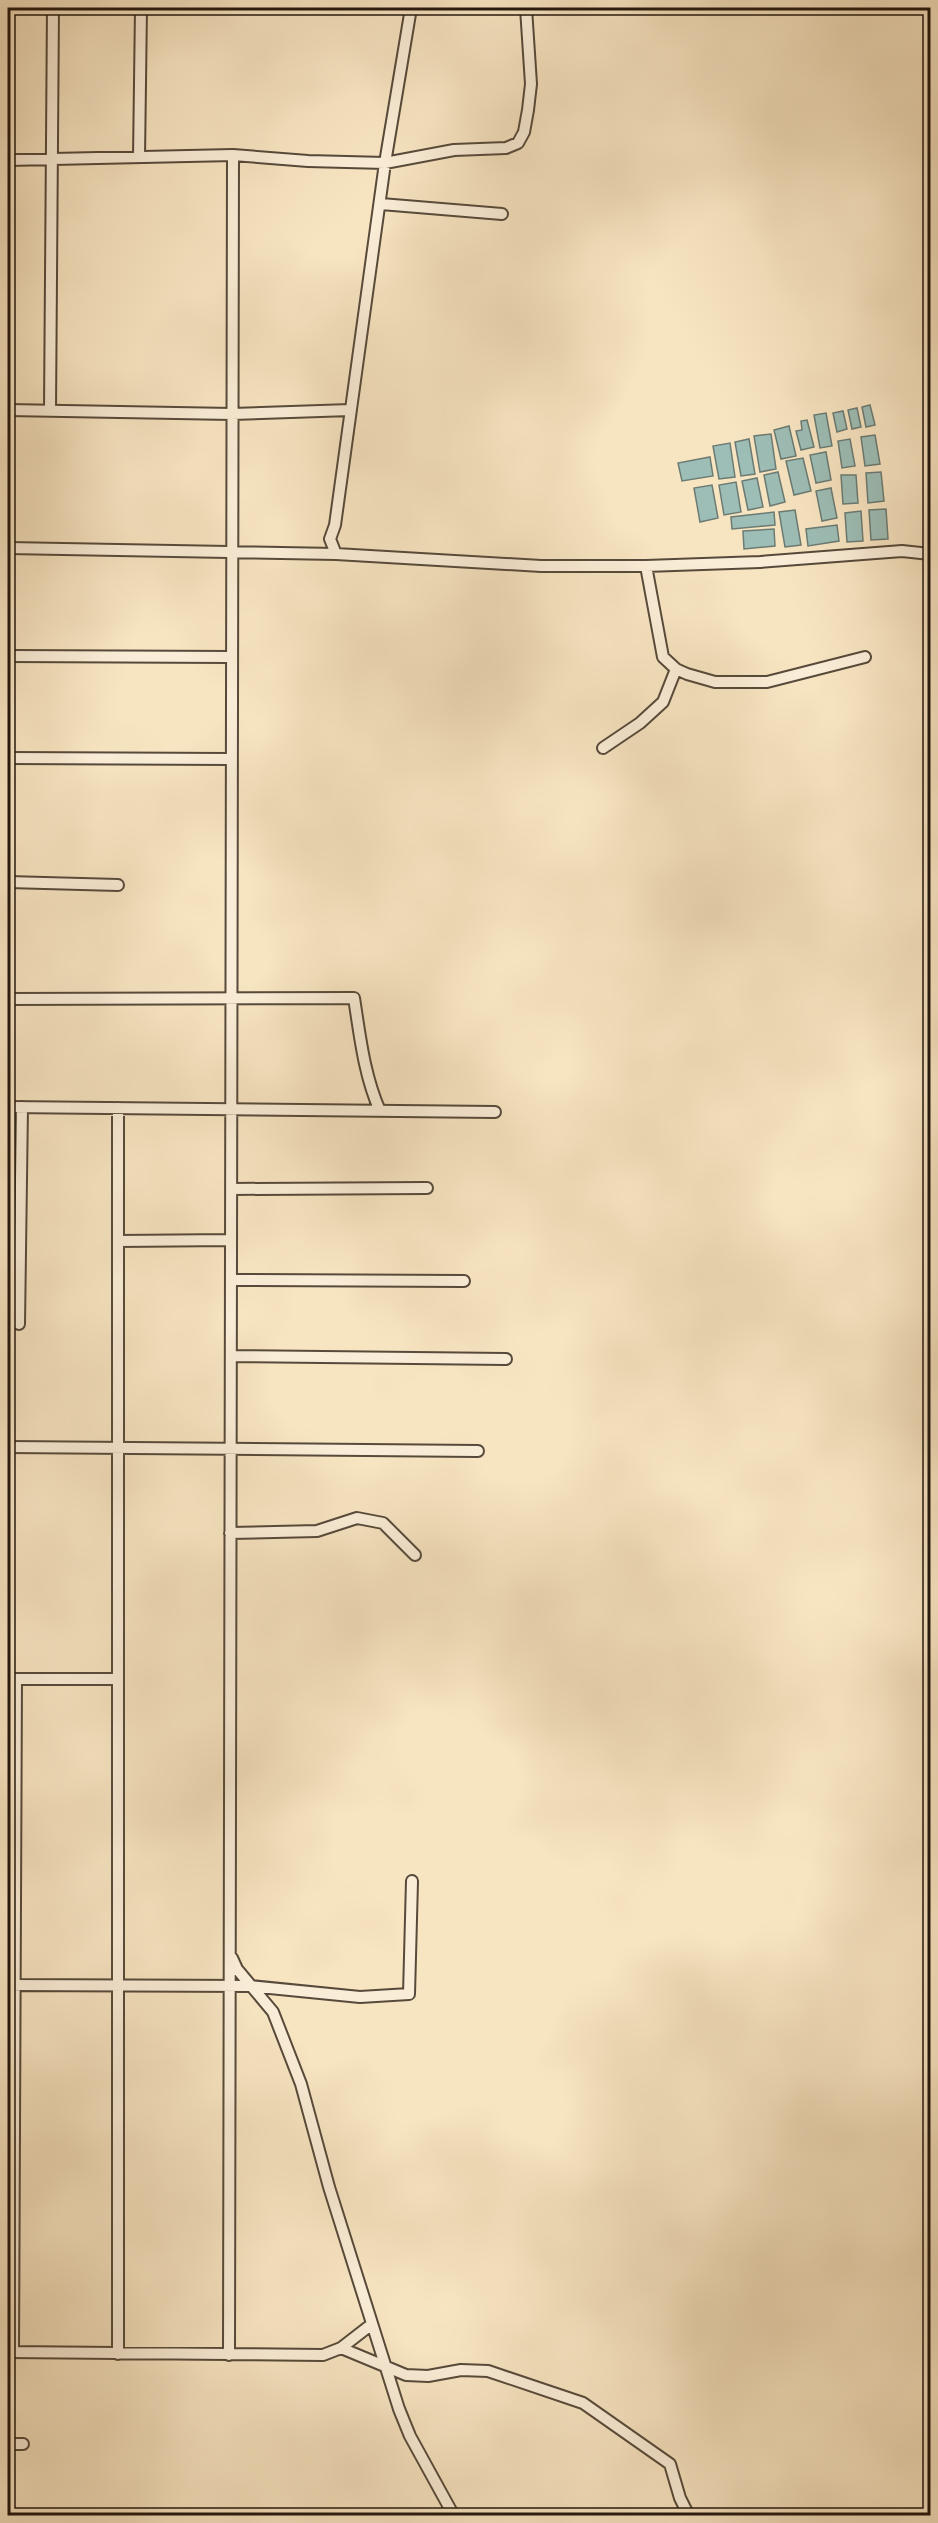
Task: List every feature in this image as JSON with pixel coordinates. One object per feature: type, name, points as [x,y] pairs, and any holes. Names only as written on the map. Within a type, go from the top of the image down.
[{"type":"street","points":[[50,410],[53,8]]},
{"type":"street","points":[[139,157],[141,8]]},
{"type":"street","points":[[336,554],[330,539],[335,525],[385,163],[411,8]]},
{"type":"street","points":[[8,160],[233,155],[385,163],[454,150],[506,148],[518,143],[524,132],[531,84],[526,8]]},
{"type":"street","points":[[229,2355],[230,759],[233,155]]},
{"type":"street","points":[[381,204],[502,214]]},
{"type":"street","points":[[8,410],[232,414],[350,410]]},
{"type":"street","points":[[8,548],[336,554],[541,566],[646,566],[760,562],[902,550],[930,554]]},
{"type":"street","points":[[646,566],[663,657],[676,669],[715,682],[757,682],[789,678],[865,657]]},
{"type":"street","points":[[8,656],[231,657]]},
{"type":"street","points":[[603,748],[640,723],[663,702],[676,669]]},
{"type":"street","points":[[8,758],[230,759]]},
{"type":"street","points":[[8,882],[118,885]]},
{"type":"street","points":[[8,999],[354,998],[362,1053],[371,1091],[380,1111]]},
{"type":"street","points":[[8,1107],[495,1112]]},
{"type":"street","points":[[20,1324],[22,1107]]},
{"type":"street","points":[[118,1108],[118,2354]]},
{"type":"street","points":[[231,1189],[427,1188]]},
{"type":"street","points":[[118,1241],[231,1240]]},
{"type":"street","points":[[231,1280],[464,1281]]},
{"type":"street","points":[[231,1356],[506,1359]]},
{"type":"street","points":[[8,1447],[478,1451]]},
{"type":"street","points":[[230,1533],[317,1531],[357,1518],[383,1523],[415,1555]]},
{"type":"street","points":[[118,1680],[12,1679],[10,2352],[323,2355],[341,2348],[372,2324]]},
{"type":"street","points":[[11,1985],[250,1986],[360,1997],[409,1994],[412,1881]]},
{"type":"street","points":[[230,1953],[237,1969],[273,2012],[301,2084],[329,2187],[384,2366],[410,2436],[454,2516]]},
{"type":"street","points":[[341,2348],[414,2376],[461,2370],[488,2371],[583,2403],[670,2464],[680,2498],[689,2516]]},
{"type":"street","points":[[8,2444],[23,2444]]},
{"type":"water","points":[[870,405],[875,425],[866,427],[862,407]]},
{"type":"water","points":[[857,408],[861,427],[852,429],[848,410]]},
{"type":"water","points":[[843,411],[847,429],[837,432],[833,413]]},
{"type":"water","points":[[826,413],[832,446],[820,448],[814,415]]},
{"type":"water","points":[[807,420],[814,447],[801,450],[796,431],[802,430],[801,421]]},
{"type":"water","points":[[789,426],[796,456],[781,459],[774,430]]},
{"type":"water","points":[[771,434],[776,469],[760,472],[754,436]]},
{"type":"water","points":[[875,435],[880,464],[865,466],[861,437]]},
{"type":"water","points":[[749,439],[755,474],[741,476],[735,442]]},
{"type":"water","points":[[850,439],[855,466],[842,468],[838,441]]},
{"type":"water","points":[[730,443],[735,477],[719,479],[713,446]]},
{"type":"water","points":[[826,452],[831,480],[816,483],[810,455]]},
{"type":"water","points":[[710,457],[713,476],[682,481],[678,463]]},
{"type":"water","points":[[803,458],[811,491],[794,495],[786,461]]},
{"type":"water","points":[[778,472],[785,502],[770,506],[764,475]]},
{"type":"water","points":[[881,472],[884,501],[868,503],[866,473]]},
{"type":"water","points":[[841,475],[856,475],[858,503],[843,504]]},
{"type":"water","points":[[757,478],[763,507],[748,510],[742,481]]},
{"type":"water","points":[[736,482],[741,512],[724,515],[719,485]]},
{"type":"water","points":[[712,485],[718,518],[700,522],[694,488]]},
{"type":"water","points":[[831,488],[837,518],[822,521],[816,491]]},
{"type":"water","points":[[886,509],[888,539],[871,540],[869,510]]},
{"type":"water","points":[[795,510],[801,545],[785,547],[779,512]]},
{"type":"water","points":[[861,511],[863,541],[847,542],[845,513]]},
{"type":"water","points":[[774,512],[775,525],[732,529],[731,517]]},
{"type":"water","points":[[837,525],[839,541],[808,546],[806,529]]},
{"type":"water","points":[[774,529],[775,546],[744,549],[743,531]]}]
